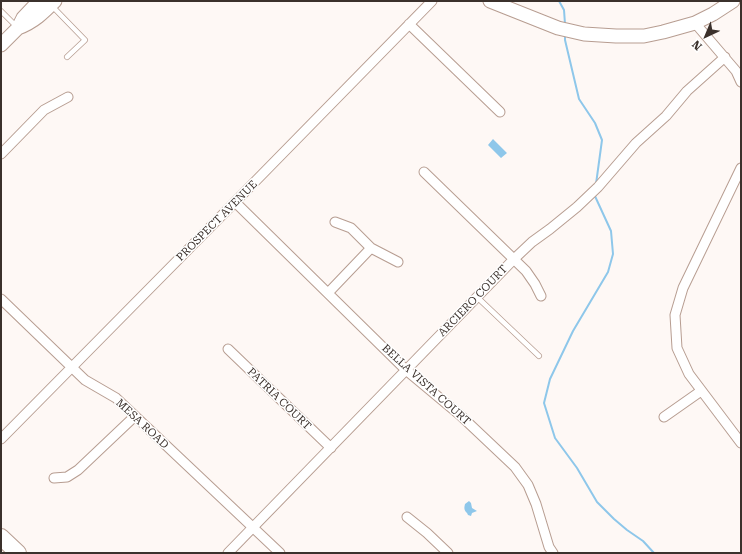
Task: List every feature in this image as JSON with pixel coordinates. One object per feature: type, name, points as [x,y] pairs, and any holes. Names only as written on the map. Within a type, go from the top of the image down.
[{"type":"highway","points":[[1,537],[18,553]]},
{"type":"main road","points":[[490,1],[558,28],[584,34],[616,36],[644,36],[695,23],[713,14],[733,1]]},
{"type":"main road","points":[[18,28],[28,24],[44,12],[45,4]]},
{"type":"main road","points":[[1,45],[18,28],[23,18],[45,4]]},
{"type":"street","name":"PROSPECT AVENUE","points":[[1,439],[432,1]]},
{"type":"street","points":[[695,23],[736,71],[741,82]]},
{"type":"street","points":[[409,24],[500,112]]},
{"type":"street","name":"ARCIERO COURT","points":[[228,553],[514,259],[532,242],[577,207],[598,187],[636,143],[666,116],[687,91],[725,57]]},
{"type":"street","points":[[1,154],[44,110],[68,98]]},
{"type":"street","points":[[741,168],[684,288],[675,315],[677,348],[689,374],[741,443]]},
{"type":"street","points":[[424,172],[526,271],[541,296]]},
{"type":"street","name":"BELLA VISTA COURT","points":[[235,202],[406,370],[460,415],[515,466],[528,484],[536,504],[549,547],[553,553]]},
{"type":"street","points":[[335,222],[351,228],[372,248],[398,262]]},
{"type":"street","points":[[328,293],[372,248]]},
{"type":"street","name":"MESA ROAD","points":[[1,299],[85,380],[116,398],[280,553]]},
{"type":"street","name":"PATRIA COURT","points":[[228,349],[330,448]]},
{"type":"street","points":[[664,417],[701,391]]},
{"type":"street","points":[[54,478],[66,477],[78,470],[135,416]]},
{"type":"street","points":[[407,517],[448,553]]},
{"type":"lane","points":[[45,4],[85,40],[67,57]]},
{"type":"lane","points":[[1,11],[18,28]]},
{"type":"lane","points":[[477,298],[539,356]]},
{"type":"water","points":[[493,139],[507,153],[501,158],[488,145]]},
{"type":"water","points":[[469,501],[472,508],[477,511],[472,513],[471,516],[468,515],[464,509],[465,504]]},
{"type":"waterway","points":[[559,1],[564,10],[565,24]]},
{"type":"waterway","points":[[565,35],[579,99],[595,123],[602,140],[596,184]]},
{"type":"waterway","points":[[594,194],[611,231],[613,254],[608,272],[573,331],[550,379],[544,403],[555,438],[577,468],[597,502],[614,519],[643,541],[654,553]]}]
